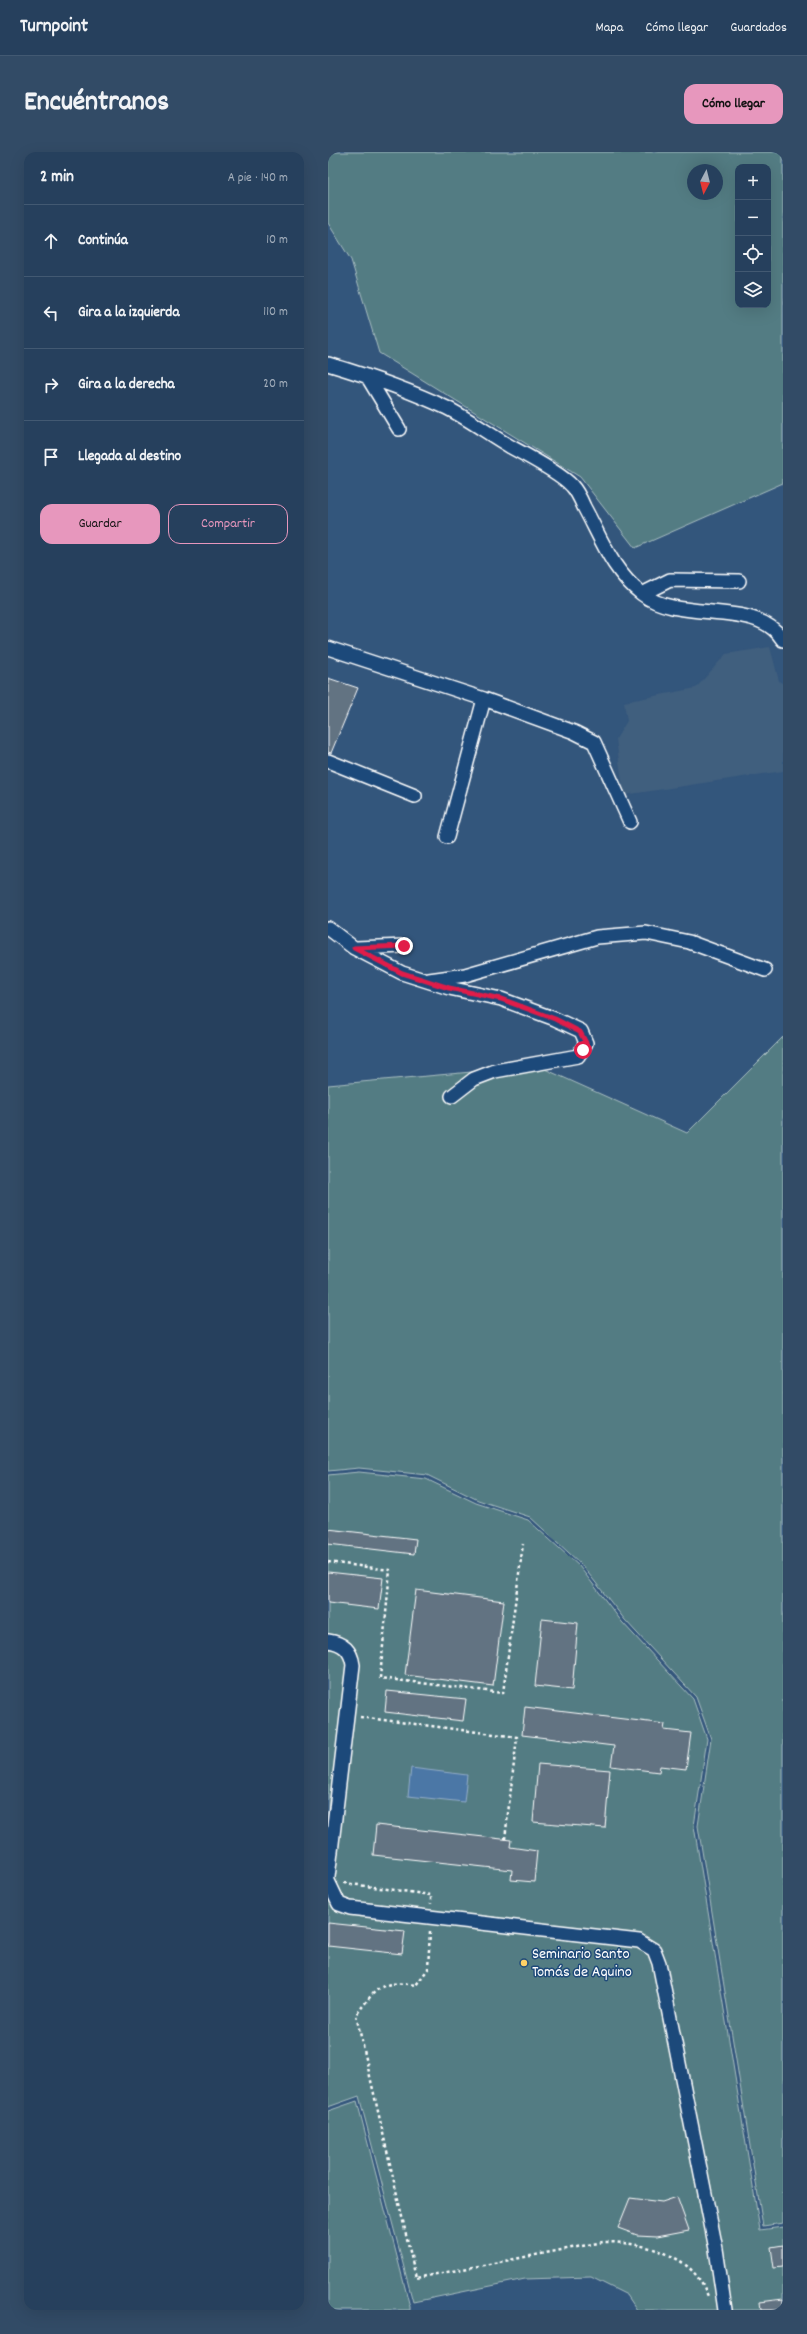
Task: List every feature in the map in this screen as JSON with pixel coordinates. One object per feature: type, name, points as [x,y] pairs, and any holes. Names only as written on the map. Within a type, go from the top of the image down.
[{"type":"street","points":[[328,364],[367,376],[447,408],[532,459],[572,486],[612,563],[642,594],[661,605],[683,610],[738,615],[759,620],[777,630],[783,640]]},
{"type":"street","points":[[367,376],[399,429]]},
{"type":"street","points":[[642,594],[670,580],[738,581]]},
{"type":"street","points":[[328,648],[484,699],[574,732],[594,742],[630,822]]},
{"type":"street","points":[[447,837],[484,699]]},
{"type":"street","points":[[328,761],[415,796]]},
{"type":"street","points":[[328,928],[354,948],[402,973],[501,999],[555,1019],[580,1032],[586,1043],[578,1056],[495,1071],[474,1079],[452,1096]]},
{"type":"street","points":[[426,980],[465,975],[597,937],[646,933],[690,942],[765,970]]},
{"type":"street","points":[[354,948],[404,946]]},
{"type":"street","points":[[328,1640],[342,1644],[352,1657],[353,1665],[328,1877]]},
{"type":"street","points":[[328,1881],[338,1904],[350,1908],[639,1941],[654,1950],[659,1963],[664,1986],[716,2249],[725,2310]]},
{"type":"path","points":[[328,1562],[390,1570],[380,1678],[503,1693],[523,1544]]},
{"type":"path","points":[[346,1715],[517,1737],[505,1839]]},
{"type":"path","points":[[343,1882],[431,1895],[428,1969],[416,1985],[396,1982],[376,1988],[356,2015],[416,2278],[603,2242],[628,2242],[677,2258],[699,2278],[711,2302]]},
{"type":"shaded area","points":[[770,647],[779,681],[783,684],[783,771],[624,795],[616,739],[627,721],[624,702],[696,688],[726,654]]},
{"type":"shaded area","points":[[411,1768],[467,1775],[464,1802],[408,1796]]},
{"type":"green space","points":[[328,152],[783,152],[783,483],[635,548],[580,477],[379,353],[351,260],[328,223]]},
{"type":"green space","points":[[783,1037],[783,2223],[763,2226],[698,1826],[711,1739],[696,1697],[625,1620],[581,1564],[530,1517],[478,1500],[427,1475],[359,1468],[328,1471],[328,1085],[538,1066],[687,1133]]},
{"type":"green space","name":"Seminario Santo Tomás de Aquino","points":[[359,1472],[426,1479],[476,1503],[528,1520],[579,1566],[622,1622],[693,1699],[707,1739],[694,1826],[760,2230],[783,2227],[783,2310],[637,2310],[627,2295],[591,2277],[525,2279],[413,2302],[359,2096],[328,2107],[328,1475]]},
{"type":"green space","points":[[357,2101],[410,2310],[328,2310],[328,2111]]},
{"type":"building","points":[[328,678],[358,688],[331,753],[328,752]]},
{"type":"building","points":[[328,1529],[416,1539],[414,1554],[328,1544]]},
{"type":"building","points":[[328,1572],[383,1578],[379,1609],[328,1603]]},
{"type":"building","points":[[416,1590],[504,1601],[493,1686],[405,1675]]},
{"type":"building","points":[[542,1619],[578,1623],[572,1690],[535,1686]]},
{"type":"building","points":[[387,1691],[466,1699],[463,1721],[385,1712]]},
{"type":"building","points":[[525,1707],[665,1724],[664,1730],[691,1733],[686,1769],[660,1766],[659,1772],[611,1766],[614,1746],[522,1735]]},
{"type":"building","points":[[538,1764],[610,1770],[605,1828],[533,1822]]},
{"type":"building","points":[[376,1825],[511,1840],[510,1847],[537,1851],[534,1882],[511,1880],[512,1870],[373,1855]]},
{"type":"building","points":[[328,1923],[405,1931],[402,1954],[328,1946]]},
{"type":"building","points":[[677,2197],[689,2230],[657,2236],[637,2235],[618,2228],[630,2198],[662,2202]]},
{"type":"building","points":[[783,2245],[783,2267],[774,2268],[771,2247]]},
{"type":"building","points":[[783,2299],[783,2310],[761,2310],[760,2302]]},
{"type":"place","name":"Seminario Santo Tomás de Aquino","points":[[524,1963]]},
{"type":"route","points":[[404,946],[354,948],[402,973],[449,988],[501,999],[555,1019],[580,1032],[586,1043],[583,1050]]}]
